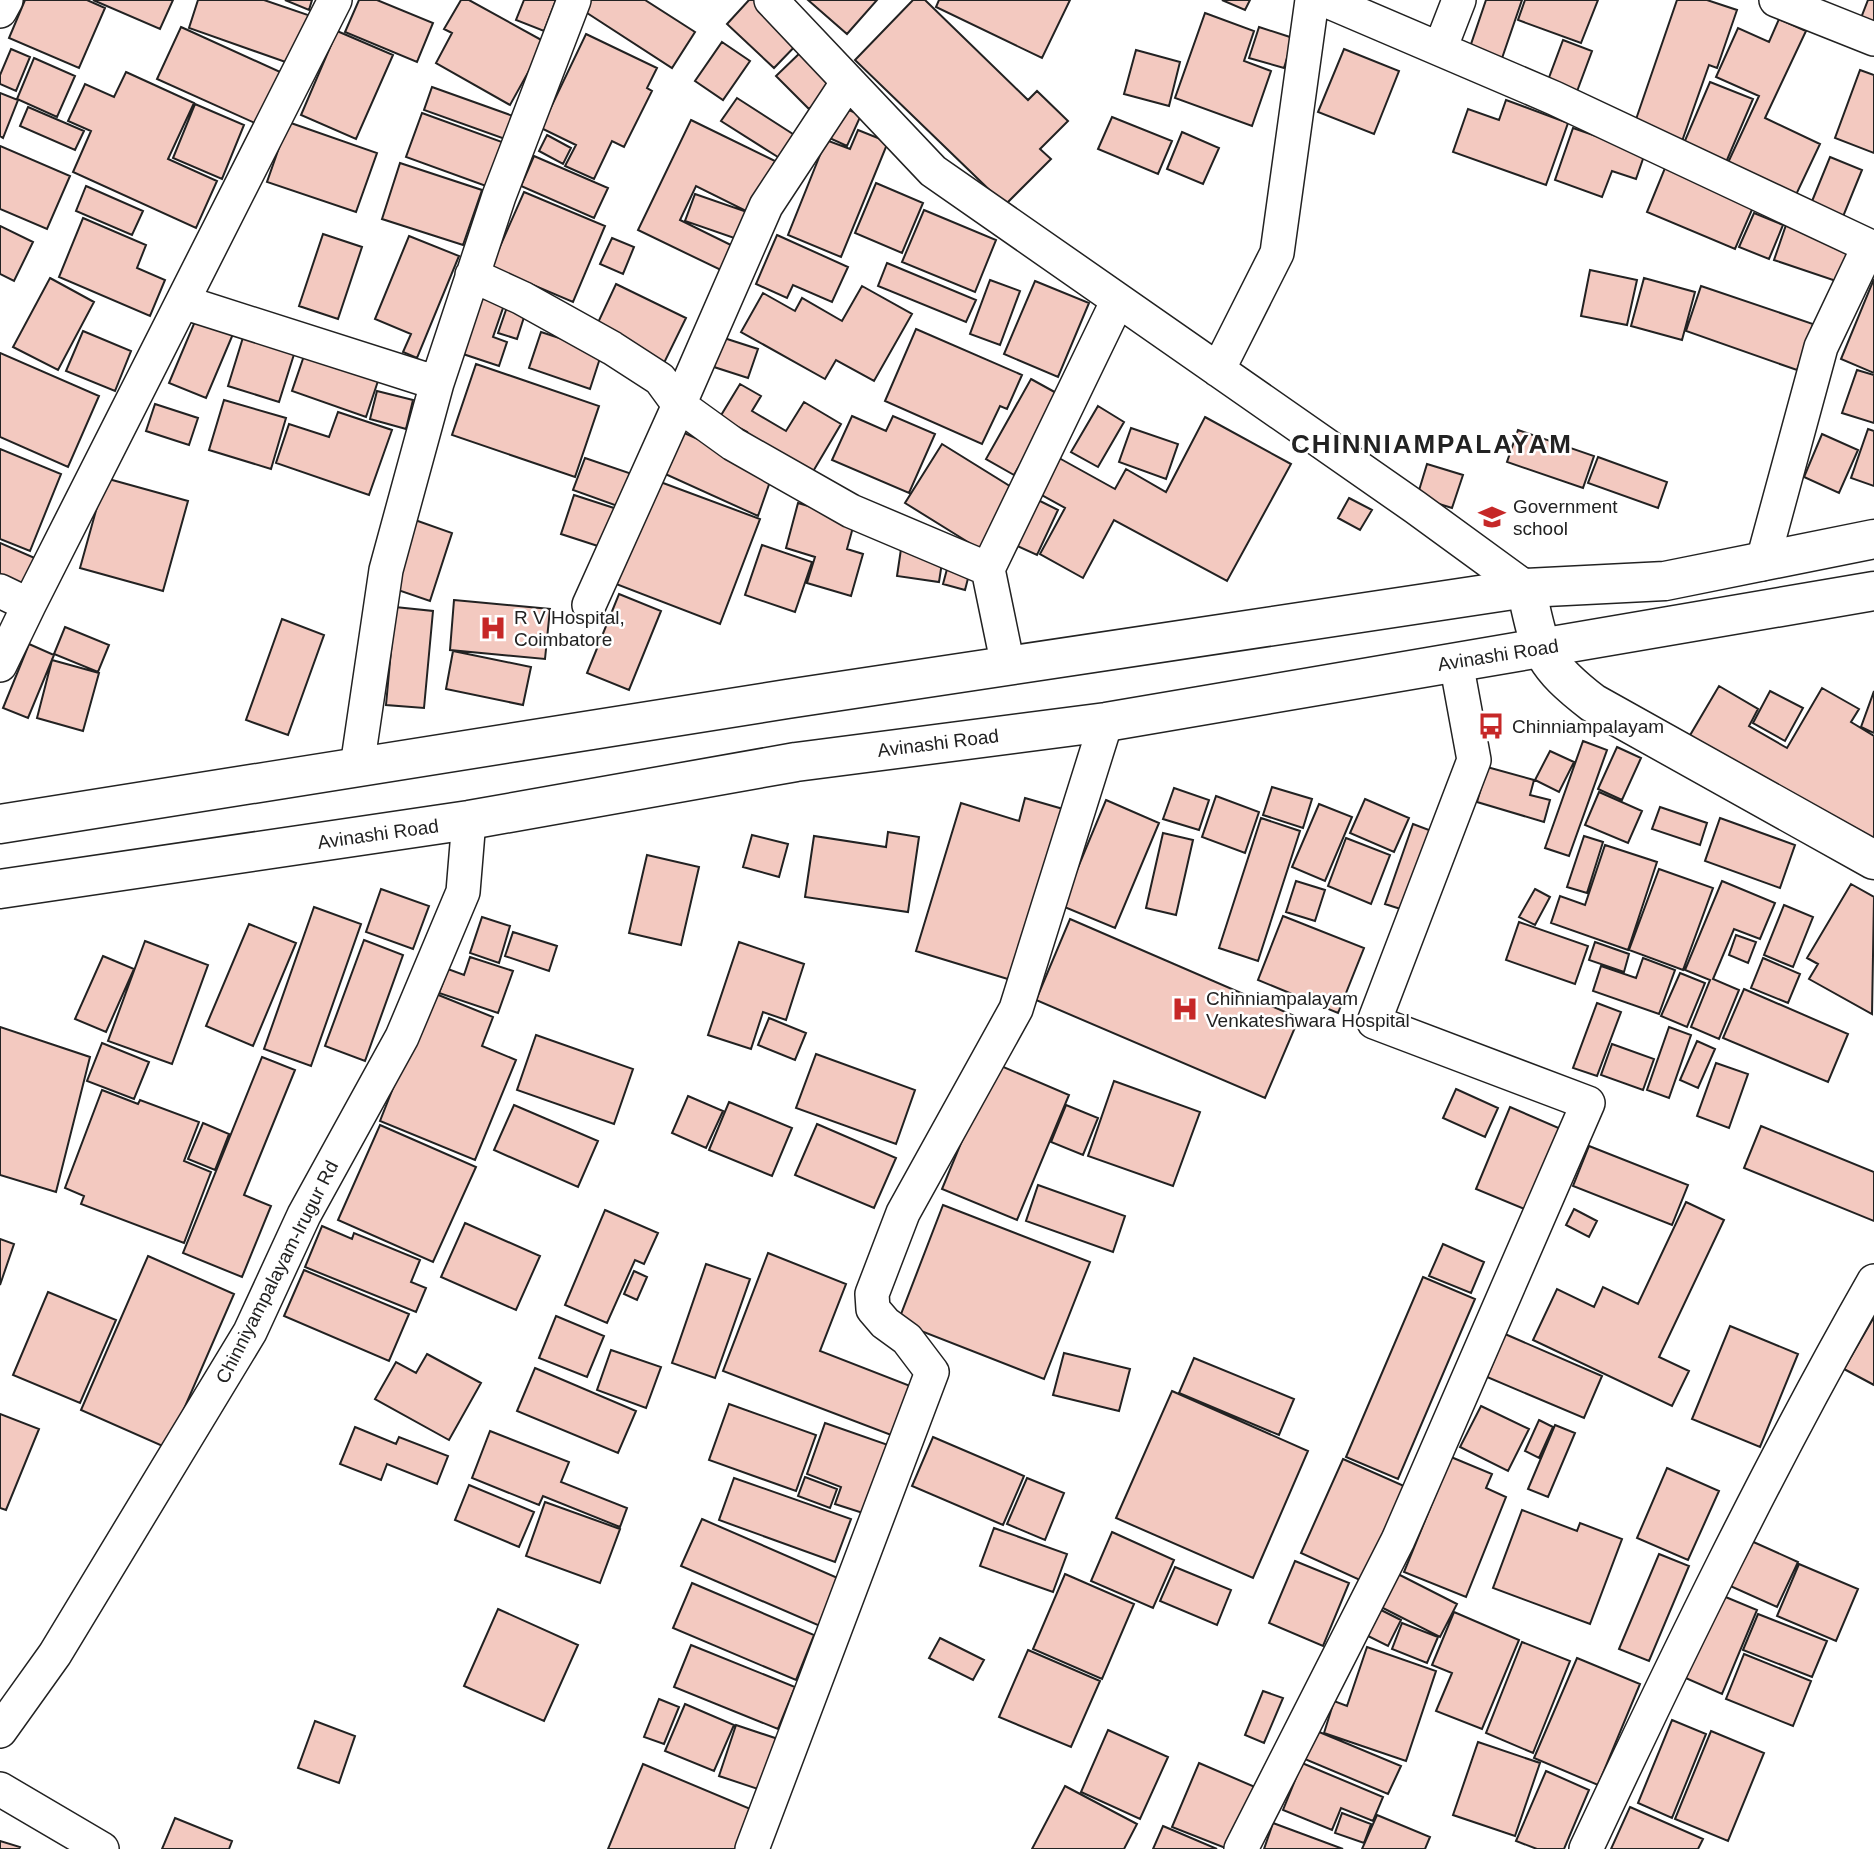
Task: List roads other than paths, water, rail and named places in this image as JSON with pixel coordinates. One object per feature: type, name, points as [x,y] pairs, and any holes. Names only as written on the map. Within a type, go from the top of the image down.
[{"type":"main road","points":[[0,824],[1007,666],[1525,588],[1665,581],[1762,564],[1874,539]]},
{"type":"main road","points":[[1525,588],[1540,648],[1560,678],[1593,703],[1874,860]]},
{"type":"main road","name":"Avinashi Road","points":[[0,889],[468,820],[796,762],[1107,722],[1874,591]]},
{"type":"street","points":[[0,11],[6,0]]},
{"type":"street","points":[[0,665],[20,598],[157,352],[335,0]]},
{"type":"street","points":[[357,768],[386,570],[437,384],[499,195],[574,0]]},
{"type":"street","points":[[771,0],[933,171],[1415,507],[1525,588]]},
{"type":"street","points":[[1218,370],[1277,253],[1312,0]]},
{"type":"street","points":[[1325,0],[1871,239],[1821,348],[1762,564]]},
{"type":"street","points":[[1440,50],[1459,0]]},
{"type":"street","points":[[1776,0],[1874,39]]},
{"type":"street","points":[[589,605],[766,206],[839,73]]},
{"type":"street","points":[[472,275],[522,298],[612,348],[660,379],[679,405],[733,443],[851,511],[988,569]]},
{"type":"street","points":[[1007,666],[988,569],[1118,300]]},
{"type":"street","points":[[183,302],[437,384]]},
{"type":"street","points":[[1241,1849],[1398,1540],[1588,1102],[1374,1022],[1474,760],[1456,662]]},
{"type":"street","points":[[752,1849],[932,1372],[907,1339],[885,1323],[873,1309],[872,1294],[903,1213],[1016,1009],[1107,722]]},
{"type":"street","name":"Chinniyampalayam-Irugur Rd","points":[[0,1731],[55,1654],[250,1332],[304,1215],[402,1037],[463,891],[468,820]]},
{"type":"street","points":[[1586,1849],[1832,1355],[1874,1280]]},
{"type":"street","points":[[0,1789],[102,1849]]},
{"type":"place","name":"Government school","points":[[1492,517]]},
{"type":"place","name":"R V Hospital, Coimbatore","points":[[493,628]]},
{"type":"place","name":"Chinniampalayam","points":[[1491,726]]},
{"type":"place","name":"Chinniampalayam Venkateshwara Hospital","points":[[1185,1009]]},
{"type":"district","name":"CHINNIAMPALAYAM","points":[[1432,444]]}]
